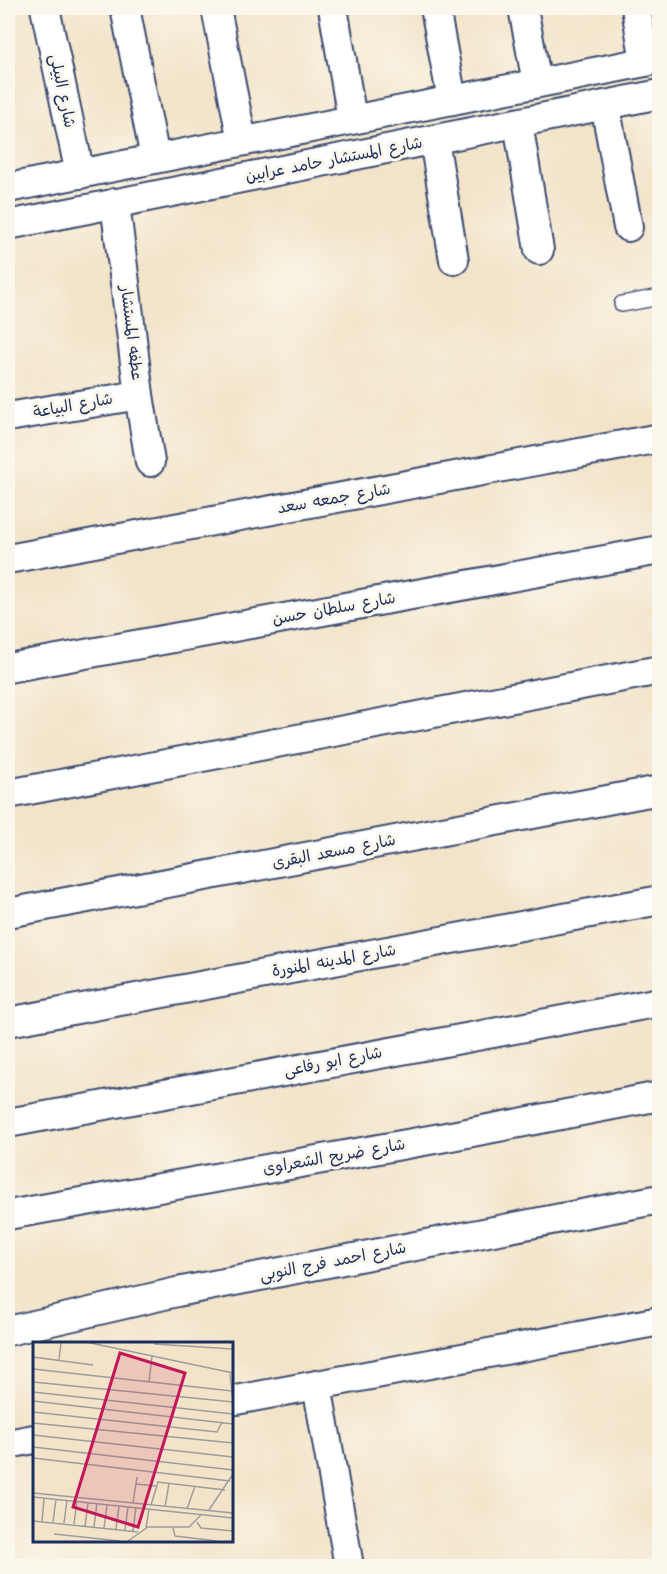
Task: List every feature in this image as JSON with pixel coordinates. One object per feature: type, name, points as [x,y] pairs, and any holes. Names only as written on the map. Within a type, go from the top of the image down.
[{"type":"street","name":"شارع البيلى","points":[[45,8],[80,174]]},
{"type":"street","points":[[125,8],[155,158]]},
{"type":"street","points":[[216,8],[242,141]]},
{"type":"street","points":[[333,8],[352,119]]},
{"type":"street","points":[[435,8],[452,100]]},
{"type":"street","points":[[523,8],[537,83]]},
{"type":"street","points":[[8,188],[652,61],[636,8]]},
{"type":"street","name":"شارع المستشار حامد عرابين","points":[[8,225],[660,94]]},
{"type":"street","points":[[605,105],[628,227]]},
{"type":"street","points":[[518,123],[538,250]]},
{"type":"street","points":[[434,140],[454,260]]},
{"type":"street","name":"عطفه المستشار","points":[[115,203],[139,395],[150,462]]},
{"type":"street","name":"شارع البياعة","points":[[8,417],[139,395]]},
{"type":"street","name":"شارع جمعه سعد","points":[[8,559],[660,438]]},
{"type":"street","name":"شارع سلطان حسن","points":[[8,668],[660,550]]},
{"type":"street","points":[[8,794],[660,670]]},
{"type":"street","name":"شارع مسعد البقرى","points":[[8,913],[660,790]]},
{"type":"street","name":"شارع المدينه المنورة","points":[[8,1022],[660,900]]},
{"type":"street","name":"شارع ابو رفاعى","points":[[8,1123],[660,1002]]},
{"type":"street","name":"شارع ضريح الشعراوى","points":[[8,1215],[446,1137],[660,1096]]},
{"type":"street","name":"شارع احمد فرج النوبى","points":[[8,1330],[177,1292],[660,1199]]},
{"type":"street","points":[[232,1401],[660,1321]]},
{"type":"street","points":[[317,1385],[349,1566]]},
{"type":"street","points":[[8,1444],[33,1439]]},
{"type":"lane","points":[[622,304],[660,297]]}]
